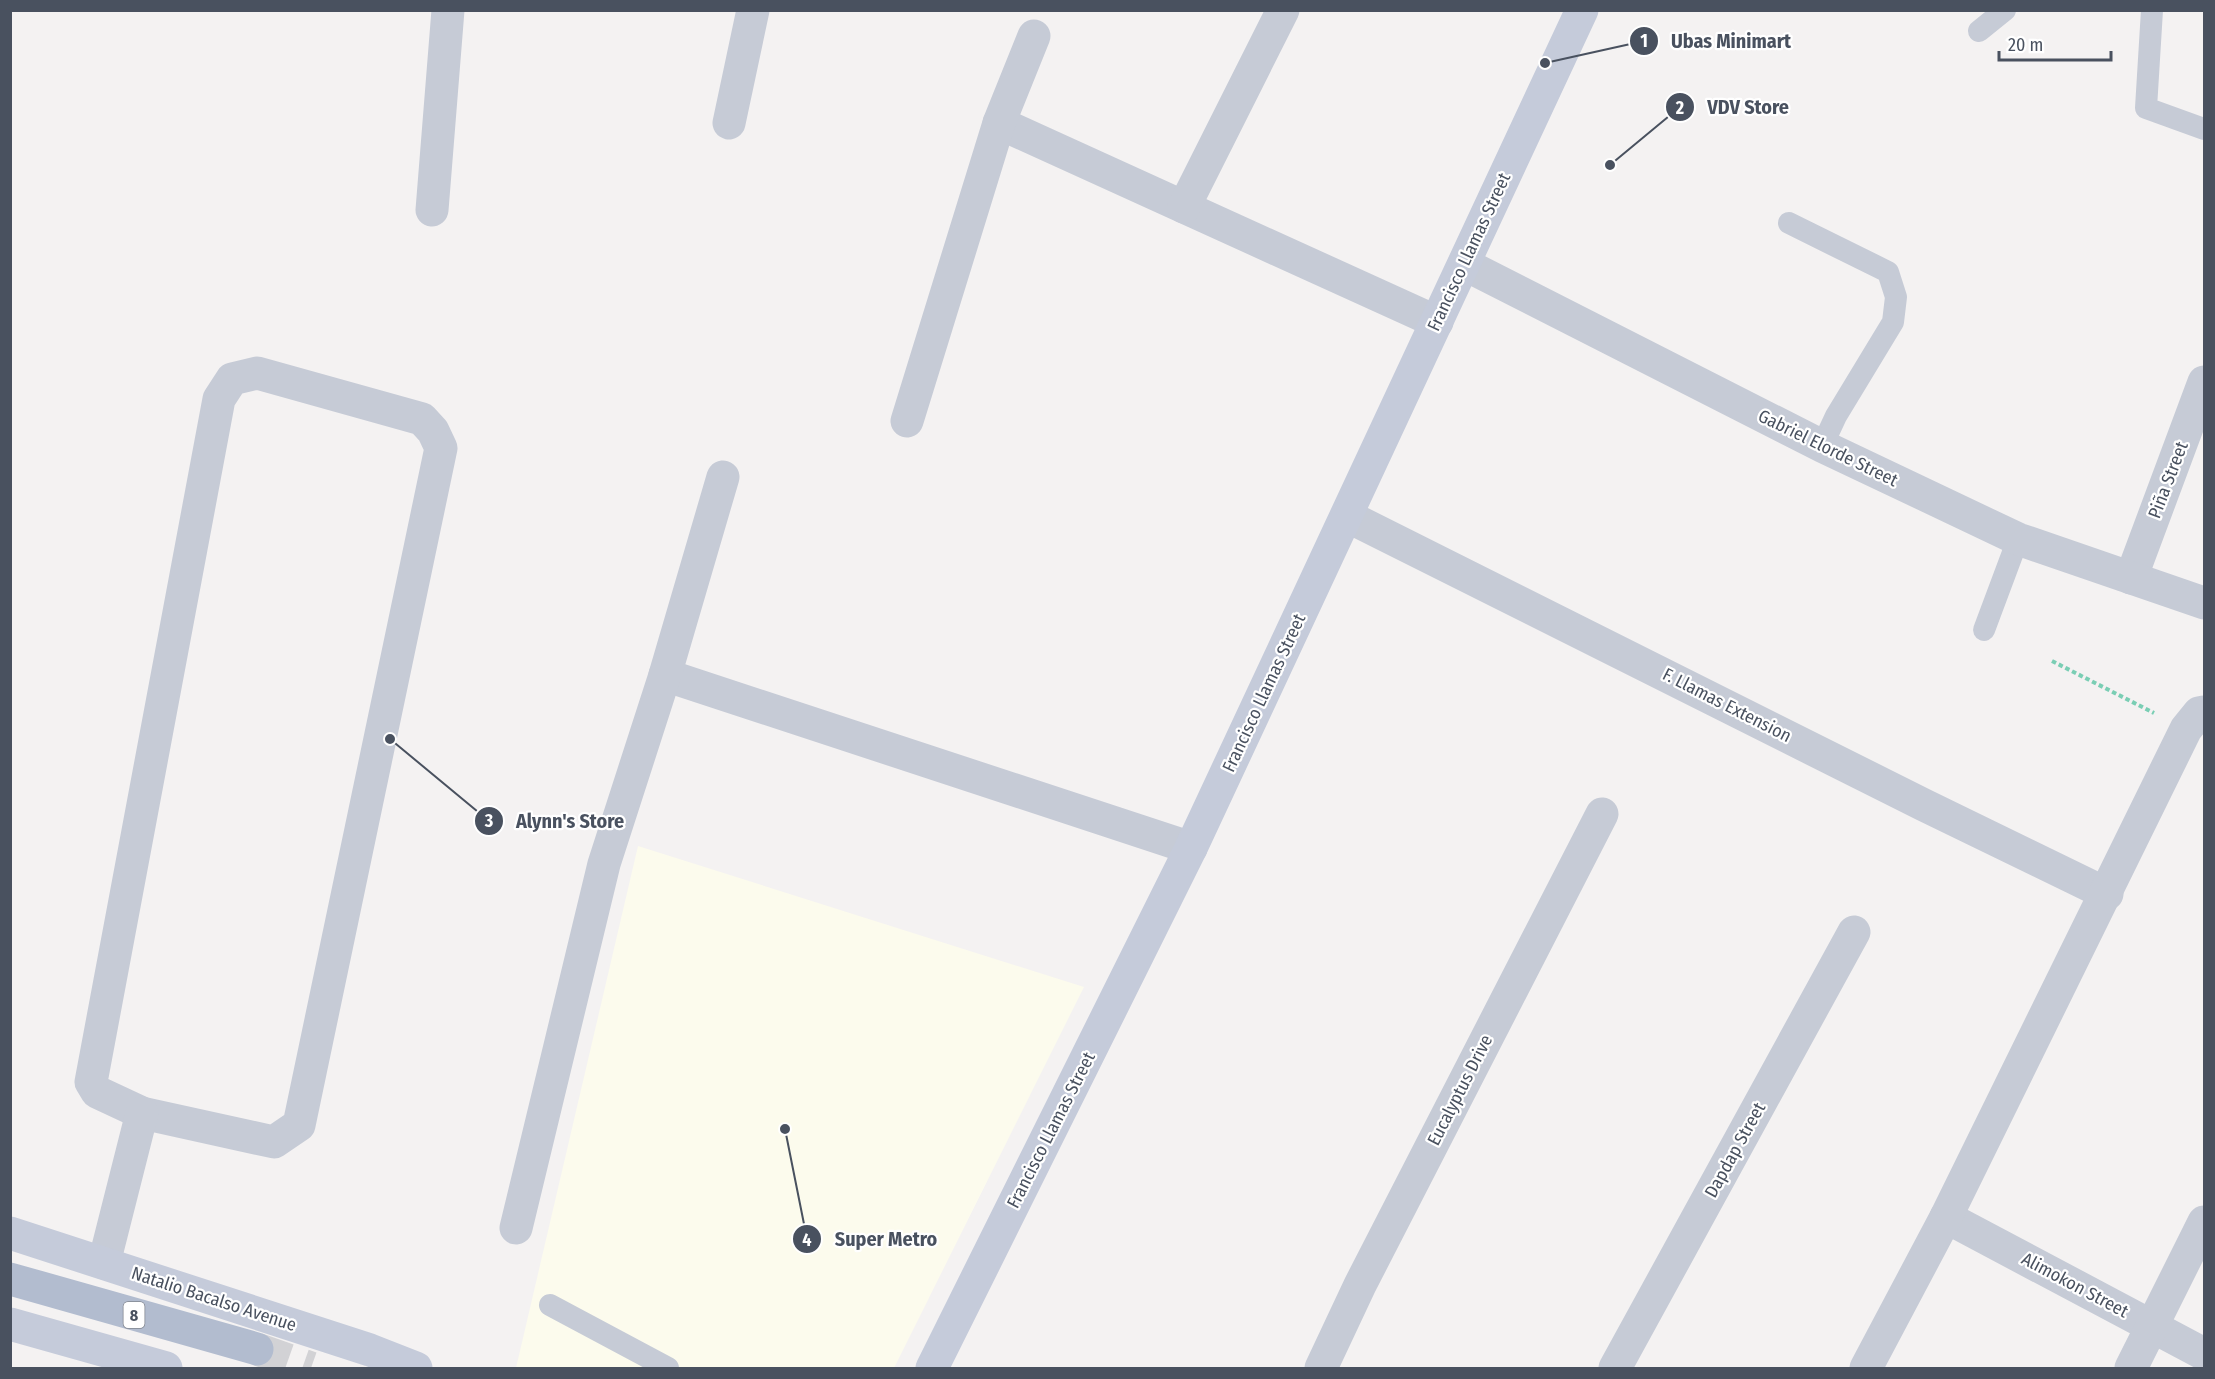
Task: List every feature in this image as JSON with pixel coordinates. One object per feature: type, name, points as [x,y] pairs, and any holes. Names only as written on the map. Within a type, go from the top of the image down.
[{"type":"main road","name":"Francisco Llamas Street","points":[[932,1368],[1191,848],[1582,10]]},
{"type":"main road","name":"Natalio Bacalso Avenue","points":[[10,1233],[370,1350],[416,1368]]},
{"type":"main road","name":"8","points":[[10,1279],[257,1348]]},
{"type":"main road","name":"8","points":[[10,1324],[148,1366]]},
{"type":"street","points":[[432,210],[448,10]]},
{"type":"street","points":[[729,123],[753,10]]},
{"type":"street","points":[[1184,207],[1283,10]]},
{"type":"street","points":[[907,421],[999,123],[1035,36]]},
{"type":"street","points":[[999,123],[1437,322]]},
{"type":"street","name":"Gabriel Elorde Street","points":[[1464,264],[1822,446],[2018,539],[2205,603]]},
{"type":"street","points":[[256,373],[422,419],[433,431],[441,448],[299,1125],[274,1142],[142,1113],[103,1096],[97,1092],[91,1082],[219,399],[232,379],[256,373]]},
{"type":"street","name":"Piña Street","points":[[2131,578],[2205,382]]},
{"type":"street","points":[[516,1228],[604,864],[665,675],[723,477]]},
{"type":"street","name":"F. Llamas Extension","points":[[1347,516],[1924,805],[2107,894]]},
{"type":"street","points":[[665,675],[1191,848]]},
{"type":"street","points":[[1866,1368],[1946,1217],[2197,718]]},
{"type":"street","name":"Eucalyptus Drive","points":[[1321,1368],[1365,1274],[1602,814]]},
{"type":"street","name":"Dapdap Street","points":[[1616,1368],[1854,932]]},
{"type":"street","points":[[104,1263],[142,1113]]},
{"type":"street","name":"Alimokon Street","points":[[1946,1217],[2205,1354]]},
{"type":"street","points":[[2131,1368],[2205,1222]]},
{"type":"lane","points":[[1979,31],[2005,10]]},
{"type":"lane","points":[[2152,10],[2146,108],[2205,129]]},
{"type":"lane","points":[[1790,223],[1888,272],[1896,297],[1893,322],[1836,416],[1822,446]]},
{"type":"lane","points":[[1984,630],[2018,539]]},
{"type":"lane","points":[[550,1305],[668,1368]]},
{"type":"path","points":[[2052,661],[2197,718]]},
{"type":"shaded area","points":[[638,846],[1084,987],[894,1368],[516,1368]]},
{"type":"tunnel","points":[[257,1349],[311,1368]]},
{"type":"place","name":"Ubas Minimart","points":[[1545,63]]},
{"type":"place","name":"VDV Store","points":[[1610,165]]},
{"type":"place","name":"Alynn's Store","points":[[390,739]]},
{"type":"place","name":"Super Metro","points":[[785,1129]]}]
